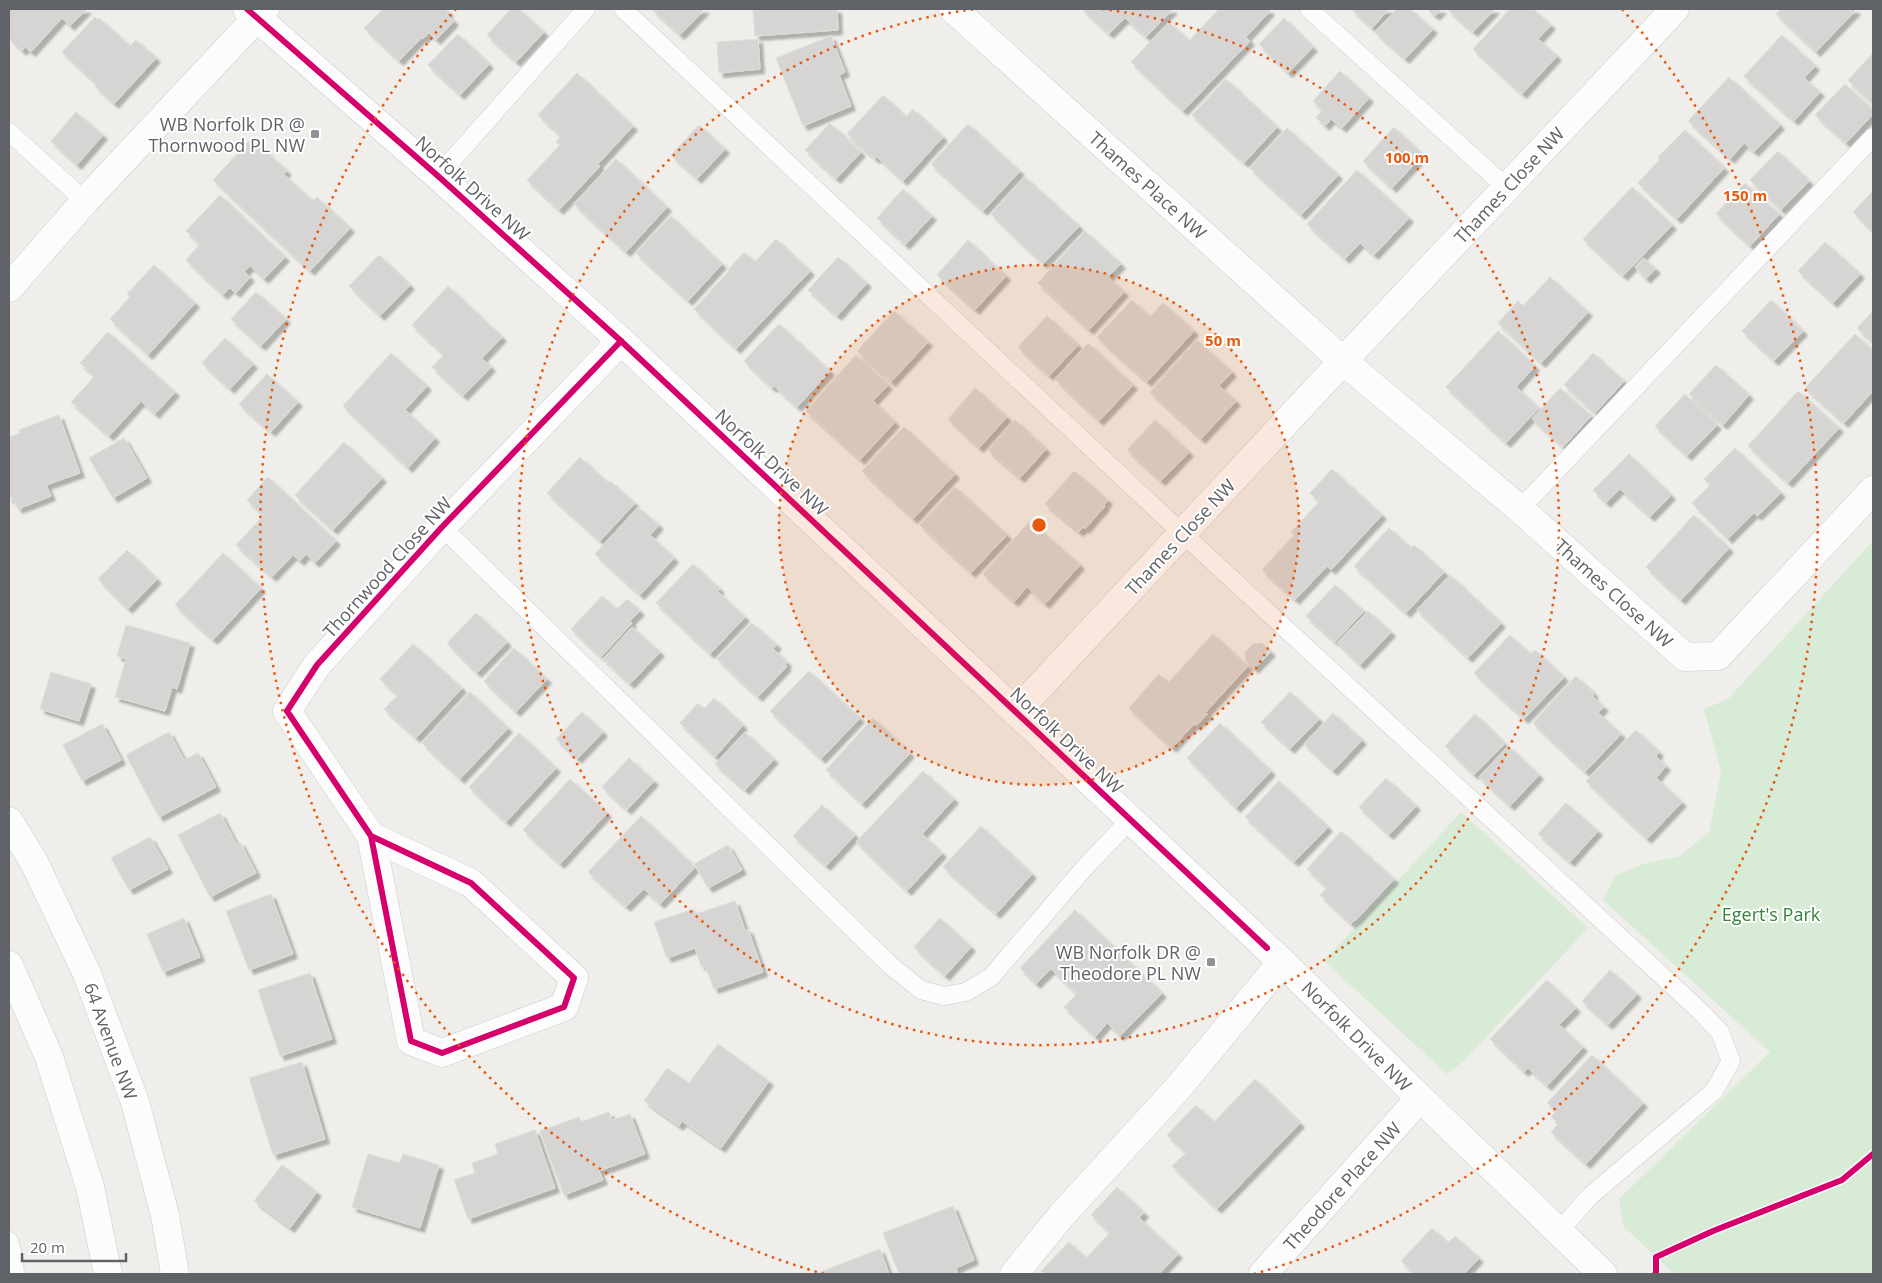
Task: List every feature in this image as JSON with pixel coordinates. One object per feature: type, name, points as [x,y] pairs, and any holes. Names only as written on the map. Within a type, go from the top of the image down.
[{"type":"street","name":"Thames Place NW","points":[[953,9],[1343,361]]},
{"type":"street","name":"Thames Close NW","points":[[1016,712],[1675,9]]},
{"type":"street","name":"Norfolk Drive NW","points":[[256,12],[622,341],[1282,962],[1602,1274]]},
{"type":"street","points":[[9,288],[256,12]]},
{"type":"street","name":"Thornwood Close NW","points":[[371,836],[471,883],[574,978],[564,1007],[442,1053],[411,1041],[371,836],[287,712],[317,665],[442,527],[622,341]]},
{"type":"street","name":"Thames Close NW","points":[[1343,361],[1520,509],[1685,657],[1718,656],[1873,490]]},
{"type":"street","name":"64 Avenue NW","points":[[9,821],[34,862],[87,974],[134,1102],[165,1215],[175,1274]]},
{"type":"street","points":[[1014,1274],[1061,1216],[1178,1088],[1282,962]]},
{"type":"street","points":[[9,965],[49,1057],[90,1186],[108,1274]]},
{"type":"street","name":"Theodore Place NW","points":[[1263,1274],[1420,1098]]},
{"type":"lane","points":[[438,176],[586,9]]},
{"type":"lane","points":[[623,9],[1183,534],[1720,1032],[1731,1061],[1714,1091],[1590,1196],[1559,1231]]},
{"type":"lane","points":[[1309,9],[1507,188]]},
{"type":"lane","points":[[9,132],[85,201]]},
{"type":"lane","points":[[1520,509],[1873,137]]},
{"type":"lane","points":[[442,527],[883,958],[921,990],[944,996],[966,992],[991,977],[1086,866],[1130,820]]},
{"type":"lane","points":[[9,1241],[14,1258],[15,1274]]},
{"type":"green space","name":"Egert's Park","points":[[1873,541],[1873,1274],[1674,1274],[1623,1226],[1619,1199],[1770,1052],[1603,900],[1615,876],[1643,864],[1680,856],[1709,832],[1721,772],[1704,709],[1728,699]]},
{"type":"green space","points":[[1461,812],[1588,928],[1464,1061],[1447,1074],[1324,961]]},
{"type":"building","points":[[9,9],[87,9],[70,26],[62,18],[31,52],[25,47],[22,51],[9,38]]},
{"type":"building","points":[[383,9],[445,9],[454,21],[436,40],[429,33],[423,39],[422,37],[399,61],[364,28]]},
{"type":"building","points":[[511,9],[519,9],[544,32],[516,62],[487,35]]},
{"type":"building","points":[[652,9],[705,9],[680,35]]},
{"type":"building","points":[[753,9],[837,9],[838,30],[755,36]]},
{"type":"building","points":[[1082,9],[1173,9],[1146,37],[1125,18],[1109,34]]},
{"type":"building","points":[[1219,9],[1268,9],[1270,11],[1246,37],[1250,41],[1183,111],[1131,62],[1169,22],[1189,41]]},
{"type":"building","points":[[1351,9],[1389,9],[1372,28]]},
{"type":"building","points":[[1397,9],[1410,9],[1433,29],[1405,59],[1375,32]]},
{"type":"building","points":[[1427,9],[1442,9],[1435,16]]},
{"type":"building","points":[[1447,9],[1495,9],[1473,32]]},
{"type":"building","points":[[1510,9],[1533,9],[1551,25],[1538,39],[1557,56],[1522,94],[1473,49]]},
{"type":"building","points":[[1781,9],[1856,10],[1816,52],[1776,14]]},
{"type":"building","points":[[95,17],[99,18],[130,46],[136,40],[156,58],[114,104],[95,86],[97,84],[62,52]]},
{"type":"building","points":[[1284,18],[1313,47],[1288,73],[1259,44]]},
{"type":"building","points":[[458,34],[489,64],[460,95],[428,65]]},
{"type":"building","points":[[1782,35],[1815,66],[1804,78],[1820,92],[1794,121],[1744,76]]},
{"type":"building","points":[[831,36],[845,72],[839,75],[851,106],[803,126],[776,58]]},
{"type":"building","points":[[758,39],[760,69],[719,73],[717,42]]},
{"type":"building","points":[[1873,53],[1873,104],[1848,80]]},
{"type":"building","points":[[1340,71],[1369,98],[1342,128],[1331,119],[1325,126],[1316,117],[1322,111],[1313,101]]},
{"type":"building","points":[[577,73],[633,126],[598,164],[600,166],[559,210],[527,180],[560,145],[556,142],[561,136],[538,115]]},
{"type":"building","points":[[1729,77],[1780,125],[1754,152],[1744,143],[1730,159],[1688,121]]},
{"type":"building","points":[[1226,79],[1277,127],[1244,163],[1192,115]]},
{"type":"building","points":[[1845,84],[1873,111],[1873,114],[1846,143],[1815,115]]},
{"type":"building","points":[[883,95],[906,117],[913,109],[943,137],[903,181],[877,157],[875,159],[847,134]]},
{"type":"building","points":[[76,112],[103,135],[77,165],[51,141]]},
{"type":"building","points":[[830,123],[861,152],[836,179],[805,150]]},
{"type":"building","points":[[968,124],[1020,171],[983,211],[931,164]]},
{"type":"building","points":[[699,125],[725,149],[697,179],[671,155]]},
{"type":"building","points":[[1394,127],[1423,155],[1392,188],[1363,161]]},
{"type":"building","points":[[1287,128],[1338,175],[1301,215],[1250,168]]},
{"type":"building","points":[[1685,130],[1724,168],[1677,219],[1638,183],[1660,159],[1658,157]]},
{"type":"building","points":[[252,138],[287,171],[283,174],[313,201],[317,197],[350,228],[310,271],[213,180]]},
{"type":"building","points":[[1778,151],[1809,181],[1781,210],[1750,180]]},
{"type":"building","points":[[616,159],[667,207],[626,252],[574,204]]},
{"type":"building","points":[[1357,170],[1409,218],[1374,255],[1360,243],[1345,259],[1307,224]]},
{"type":"building","points":[[1025,177],[1079,226],[1043,264],[991,214]]},
{"type":"building","points":[[1745,183],[1779,214],[1750,246],[1716,214]]},
{"type":"building","points":[[1632,187],[1672,225],[1623,276],[1583,239]]},
{"type":"building","points":[[903,189],[932,216],[905,245],[877,218]]},
{"type":"building","points":[[1873,191],[1873,232],[1853,212]]},
{"type":"building","points":[[220,195],[285,257],[264,279],[250,266],[244,272],[250,277],[236,293],[230,288],[223,295],[186,260],[200,244],[186,231]]},
{"type":"building","points":[[671,216],[722,264],[688,301],[636,253]]},
{"type":"building","points":[[1085,231],[1121,264],[1108,277],[1124,292],[1089,330],[1038,283]]},
{"type":"building","points":[[776,239],[810,271],[736,349],[694,309],[744,252],[755,262]]},
{"type":"building","points":[[968,240],[1006,276],[975,310],[937,275]]},
{"type":"building","points":[[1825,242],[1860,274],[1833,303],[1798,271]]},
{"type":"building","points":[[379,255],[410,285],[380,316],[349,286]]},
{"type":"building","points":[[838,257],[867,283],[837,316],[808,290]]},
{"type":"building","points":[[1643,258],[1656,269],[1646,279],[1635,267]]},
{"type":"building","points":[[154,265],[195,303],[148,355],[110,319],[130,297],[127,294]]},
{"type":"building","points":[[1550,277],[1588,312],[1541,363],[1498,323],[1518,301],[1523,306]]},
{"type":"building","points":[[448,286],[502,337],[482,358],[491,367],[463,396],[432,367],[444,355],[412,325]]},
{"type":"building","points":[[256,292],[286,319],[261,346],[231,319]]},
{"type":"building","points":[[1132,300],[1150,317],[1163,303],[1194,331],[1147,382],[1097,337]]},
{"type":"building","points":[[1771,300],[1803,331],[1774,361],[1742,331]]},
{"type":"building","points":[[894,311],[928,342],[891,382],[857,351]]},
{"type":"building","points":[[1873,311],[1873,342],[1857,328]]},
{"type":"building","points":[[1047,316],[1078,345],[1049,376],[1018,347]]},
{"type":"building","points":[[779,324],[830,371],[797,407],[774,386],[772,388],[744,361]]},
{"type":"building","points":[[1498,331],[1535,366],[1516,387],[1539,408],[1506,443],[1446,387]]},
{"type":"building","points":[[108,332],[175,392],[155,414],[141,401],[109,436],[71,402],[95,376],[80,363]]},
{"type":"building","points":[[1855,334],[1873,351],[1873,391],[1844,423],[1805,388]]},
{"type":"building","points":[[225,338],[253,364],[230,389],[202,363]]},
{"type":"building","points":[[1197,340],[1232,372],[1219,386],[1236,401],[1201,439],[1150,392]]},
{"type":"building","points":[[1088,343],[1133,385],[1099,421],[1055,379]]},
{"type":"building","points":[[391,353],[427,386],[405,410],[435,438],[408,468],[343,406]]},
{"type":"building","points":[[1593,353],[1624,381],[1595,413],[1564,385]]},
{"type":"building","points":[[856,355],[888,385],[873,401],[895,422],[860,460],[806,411]]},
{"type":"building","points":[[1716,365],[1749,395],[1723,425],[1689,394]]},
{"type":"building","points":[[267,374],[298,402],[271,432],[239,404]]},
{"type":"building","points":[[975,388],[1007,417],[979,448],[948,419]]},
{"type":"building","points":[[1560,388],[1591,416],[1563,447],[1532,419]]},
{"type":"building","points":[[1798,391],[1839,428],[1788,483],[1748,446]]},
{"type":"building","points":[[1685,394],[1717,425],[1687,456],[1655,426]]},
{"type":"building","points":[[59,415],[80,473],[46,485],[51,496],[18,509],[13,497],[9,499],[9,437],[20,433],[19,430]]},
{"type":"building","points":[[1015,420],[1046,449],[1020,478],[988,450]]},
{"type":"building","points":[[1155,420],[1189,452],[1161,481],[1127,450]]},
{"type":"building","points":[[904,427],[955,474],[913,519],[862,471]]},
{"type":"building","points":[[124,438],[147,478],[113,498],[89,458]]},
{"type":"building","points":[[344,442],[382,478],[333,530],[295,495]]},
{"type":"building","points":[[1735,448],[1781,493],[1757,516],[1754,513],[1728,539],[1692,503],[1710,485],[1704,479]]},
{"type":"building","points":[[1629,454],[1671,495],[1650,517],[1620,489],[1606,503],[1593,490]]},
{"type":"building","points":[[580,457],[608,483],[610,481],[635,503],[600,541],[547,493]]},
{"type":"building","points":[[1332,469],[1382,515],[1331,570],[1327,566],[1295,600],[1262,570],[1294,535],[1291,532],[1319,502],[1310,493]]},
{"type":"building","points":[[1074,471],[1108,500],[1085,529],[1083,527],[1079,532],[1045,504]]},
{"type":"building","points":[[268,477],[336,541],[315,563],[306,554],[300,561],[293,555],[272,577],[236,545],[264,515],[247,500]]},
{"type":"building","points":[[955,487],[1007,535],[971,573],[920,525]]},
{"type":"building","points":[[638,507],[659,525],[650,535],[674,558],[640,595],[595,554]]},
{"type":"building","points":[[1694,515],[1729,548],[1681,600],[1646,567]]},
{"type":"building","points":[[1030,521],[1080,565],[1045,604],[1027,587],[1014,602],[983,574]]},
{"type":"building","points":[[1389,528],[1411,548],[1414,545],[1444,572],[1406,613],[1354,566]]},
{"type":"building","points":[[127,550],[157,579],[128,609],[98,579]]},
{"type":"building","points":[[223,553],[261,588],[213,640],[175,605]]},
{"type":"building","points":[[693,564],[720,589],[717,591],[745,617],[710,654],[656,603]]},
{"type":"building","points":[[1450,575],[1501,623],[1468,658],[1417,610]]},
{"type":"building","points":[[1335,585],[1364,611],[1335,642],[1306,616]]},
{"type":"building","points":[[602,596],[617,609],[627,599],[640,611],[630,621],[632,623],[601,657],[571,629]]},
{"type":"building","points":[[1368,611],[1391,632],[1360,665],[1337,643]]},
{"type":"building","points":[[476,613],[507,642],[477,673],[447,643]]},
{"type":"building","points":[[752,623],[777,645],[773,649],[787,662],[785,665],[787,666],[758,697],[717,659]]},
{"type":"building","points":[[126,625],[190,643],[177,689],[172,687],[165,711],[115,697],[126,659],[117,656]]},
{"type":"building","points":[[632,627],[660,652],[630,684],[603,659]]},
{"type":"building","points":[[1213,634],[1248,666],[1205,713],[1208,714],[1196,726],[1194,724],[1172,748],[1129,708],[1159,674],[1168,683]]},
{"type":"building","points":[[1510,635],[1530,654],[1535,650],[1564,677],[1524,719],[1474,673]]},
{"type":"building","points":[[1262,643],[1271,652],[1254,669],[1246,661],[1245,652],[1253,644]]},
{"type":"building","points":[[413,644],[462,688],[416,738],[384,709],[398,695],[380,679]]},
{"type":"building","points":[[514,648],[547,679],[516,712],[484,681]]},
{"type":"building","points":[[809,671],[860,718],[821,759],[770,711]]},
{"type":"building","points":[[51,672],[91,684],[79,721],[40,709]]},
{"type":"building","points":[[1576,676],[1593,692],[1593,697],[1604,707],[1598,713],[1621,734],[1585,772],[1533,723]]},
{"type":"building","points":[[470,692],[508,728],[460,779],[422,743]]},
{"type":"building","points":[[1290,692],[1319,719],[1290,749],[1261,722]]},
{"type":"building","points":[[714,698],[743,725],[715,757],[680,723],[698,703],[704,709]]},
{"type":"building","points":[[582,712],[603,732],[577,759],[556,739]]},
{"type":"building","points":[[1333,713],[1362,740],[1333,771],[1304,744]]},
{"type":"building","points":[[1475,714],[1505,744],[1474,775],[1445,746]]},
{"type":"building","points":[[873,718],[910,753],[862,804],[826,770]]},
{"type":"building","points":[[1220,723],[1271,771],[1236,808],[1187,758]]},
{"type":"building","points":[[102,724],[121,760],[82,781],[63,745]]},
{"type":"building","points":[[1636,730],[1659,752],[1656,756],[1666,766],[1656,778],[1682,802],[1647,839],[1586,781]]},
{"type":"building","points":[[169,732],[184,760],[198,753],[216,787],[159,817],[126,755]]},
{"type":"building","points":[[745,732],[774,759],[745,790],[715,764]]},
{"type":"building","points":[[519,733],[556,768],[506,822],[469,787]]},
{"type":"building","points":[[1508,746],[1539,775],[1510,806],[1479,777]]},
{"type":"building","points":[[629,758],[654,781],[627,810],[602,787]]},
{"type":"building","points":[[923,771],[954,799],[922,834],[942,853],[907,891],[856,842]]},
{"type":"building","points":[[1386,778],[1416,806],[1389,835],[1359,807]]},
{"type":"building","points":[[570,779],[607,813],[560,864],[523,830]]},
{"type":"building","points":[[1279,781],[1328,827],[1294,862],[1245,817]]},
{"type":"building","points":[[1566,803],[1598,831],[1570,862],[1538,834]]},
{"type":"building","points":[[822,805],[855,835],[826,866],[793,836]]},
{"type":"building","points":[[220,813],[236,844],[240,842],[256,873],[210,897],[178,835]]},
{"type":"building","points":[[641,816],[695,867],[660,904],[644,889],[626,907],[588,872]]},
{"type":"building","points":[[981,826],[1032,874],[996,914],[943,867]]},
{"type":"building","points":[[1341,831],[1394,879],[1351,924],[1320,895],[1327,888],[1307,869]]},
{"type":"building","points":[[150,837],[168,869],[129,890],[111,858]]},
{"type":"building","points":[[728,845],[742,870],[708,888],[694,864]]},
{"type":"building","points":[[271,894],[293,954],[249,970],[226,911]]},
{"type":"building","points":[[735,901],[745,930],[748,929],[763,972],[714,989],[705,965],[701,966],[695,948],[667,958],[654,922],[694,909],[696,914]]},
{"type":"building","points":[[1075,910],[1162,993],[1120,1036],[1107,1023],[1095,1037],[1064,1007],[1077,994],[1051,969],[1036,984],[1020,968]]},
{"type":"building","points":[[184,918],[200,957],[163,972],[147,934]]},
{"type":"building","points":[[940,918],[971,947],[945,976],[914,947]]},
{"type":"building","points":[[1610,970],[1637,994],[1608,1025],[1582,1001]]},
{"type":"building","points":[[310,973],[332,1039],[280,1056],[258,990]]},
{"type":"building","points":[[1547,980],[1576,1008],[1559,1025],[1583,1047],[1547,1086],[1528,1068],[1524,1072],[1490,1039]]},
{"type":"building","points":[[718,1044],[769,1081],[721,1148],[682,1121],[679,1126],[644,1101],[667,1068],[689,1083]]},
{"type":"building","points":[[1592,1055],[1643,1103],[1586,1164],[1551,1132],[1559,1123],[1551,1117],[1556,1112],[1547,1103]]},
{"type":"building","points":[[302,1062],[325,1139],[273,1155],[249,1078]]},
{"type":"building","points":[[1255,1079],[1300,1123],[1217,1209],[1172,1166],[1186,1153],[1167,1135],[1196,1105],[1214,1122]]},
{"type":"building","points":[[609,1112],[612,1120],[630,1114],[645,1154],[599,1171],[603,1180],[564,1195],[540,1131],[579,1117],[581,1122]]},
{"type":"building","points":[[535,1130],[555,1188],[468,1219],[454,1180],[475,1173],[472,1163],[498,1154],[495,1144]]},
{"type":"building","points":[[368,1154],[400,1163],[403,1154],[439,1165],[420,1228],[352,1207]]},
{"type":"building","points":[[282,1165],[317,1192],[290,1228],[254,1201]]},
{"type":"building","points":[[1117,1187],[1144,1213],[1139,1218],[1178,1254],[1159,1274],[1045,1274],[1041,1271],[1069,1242],[1086,1258],[1110,1233],[1091,1215]]},
{"type":"building","points":[[953,1206],[974,1260],[956,1268],[958,1274],[899,1274],[883,1233]]},
{"type":"building","points":[[1432,1228],[1448,1243],[1455,1236],[1479,1258],[1464,1274],[1415,1274],[1401,1261]]},
{"type":"building","points":[[880,1249],[889,1274],[815,1274]]},
{"type":"cycle path","points":[[247,9],[438,176],[621,341],[1267,948]]},
{"type":"cycle path","points":[[371,836],[471,883],[574,978],[564,1007],[442,1053],[411,1041],[371,836],[287,711],[317,665],[442,527],[621,341]]},
{"type":"cycle path","points":[[1655,1274],[1656,1257],[1713,1231],[1842,1180],[1873,1154]]},
{"type":"place","name":"WB Norfolk DR @ Thornwood PL NW","points":[[315,134]]},
{"type":"place","name":"WB Norfolk DR @ Theodore PL NW","points":[[1211,962]]}]
